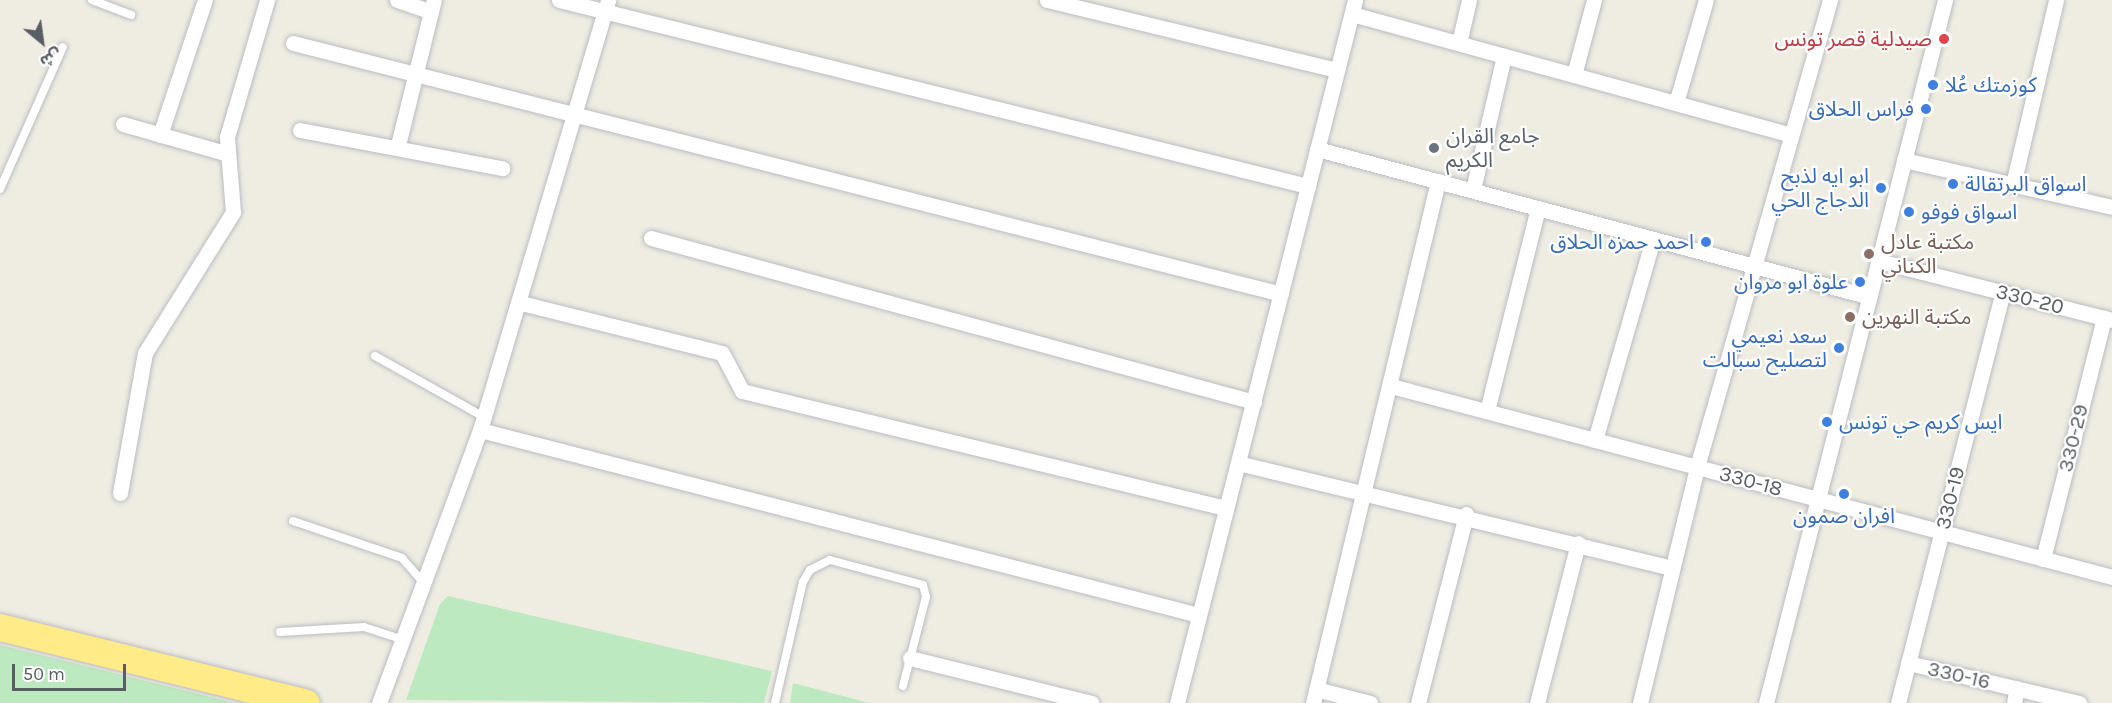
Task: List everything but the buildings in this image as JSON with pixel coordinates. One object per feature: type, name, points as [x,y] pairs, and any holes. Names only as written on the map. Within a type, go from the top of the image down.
[{"type":"highway","points":[[0,627],[306,703]]},
{"type":"street","points":[[160,135],[205,0]]},
{"type":"street","points":[[120,494],[145,353],[232,212],[225,153],[267,0]]},
{"type":"street","points":[[397,0],[433,6],[398,145]]},
{"type":"street","points":[[559,0],[606,6],[1308,186]]},
{"type":"street","points":[[1047,0],[1337,70]]},
{"type":"street","points":[[1459,44],[1470,0]]},
{"type":"street","points":[[1574,75],[1594,0]]},
{"type":"street","points":[[1676,103],[1706,0]]},
{"type":"street","points":[[1640,703],[1697,467],[1830,0]]},
{"type":"street","points":[[1766,703],[1945,0]]},
{"type":"street","points":[[2013,185],[2056,0]]},
{"type":"street","points":[[379,703],[425,584],[482,423],[578,115],[606,6]]},
{"type":"street","points":[[1177,703],[1353,7],[1459,44],[1791,135]]},
{"type":"street","points":[[293,43],[1281,294]]},
{"type":"street","points":[[1473,190],[1504,56]]},
{"type":"street","points":[[123,124],[225,153]]},
{"type":"street","points":[[300,130],[398,145],[502,168]]},
{"type":"street","points":[[1317,149],[1870,297]]},
{"type":"street","points":[[1905,160],[2112,207]]},
{"type":"street","points":[[1370,703],[1315,696],[1363,491],[1391,386],[1438,181]]},
{"type":"street","points":[[1487,411],[1538,208]]},
{"type":"street","points":[[651,238],[1254,402]]},
{"type":"street","points":[[1595,440],[1653,239]]},
{"type":"street","name":"330-20","points":[[1879,261],[2108,319]]},
{"type":"street","name":"330-19","points":[[1898,703],[2003,292]]},
{"type":"street","points":[[521,303],[722,353],[742,392],[1226,508]]},
{"type":"street","name":"330-29","points":[[2043,559],[2108,319]]},
{"type":"street","name":"330-18","points":[[1391,386],[2112,577]]},
{"type":"street","points":[[482,423],[1199,615]]},
{"type":"street","points":[[1238,463],[1466,514],[1672,567]]},
{"type":"street","points":[[1418,703],[1466,514]]},
{"type":"street","points":[[1537,703],[1578,543]]},
{"type":"street","points":[[910,658],[1092,703]]},
{"type":"street","name":"330-16","points":[[1908,663],[2015,696],[2079,703]]},
{"type":"lane","points":[[92,0],[131,15]]},
{"type":"lane","points":[[0,189],[63,47]]},
{"type":"lane","points":[[375,356],[482,423]]},
{"type":"lane","points":[[292,521],[402,558],[425,584]]},
{"type":"lane","points":[[775,703],[803,582],[820,564],[830,560],[923,585],[926,597],[903,686]]},
{"type":"lane","points":[[280,632],[364,627],[404,640]]},
{"type":"green space","points":[[448,596],[772,671],[764,703],[406,700],[440,604]]},
{"type":"green space","points":[[0,645],[235,703],[0,703]]},
{"type":"green space","points":[[793,683],[870,703],[790,703]]},
{"type":"place","name":"صيدلية قصر تونس","points":[[1944,39]]},
{"type":"place","name":"كوزمتك عُلا","points":[[1933,85]]},
{"type":"place","name":"فراس الحلاق","points":[[1926,109]]},
{"type":"place","name":"جامع القران الكريم","points":[[1434,148]]},
{"type":"place","name":"اسواق البرتقالة","points":[[1953,184]]},
{"type":"place","name":"ابو ايه لذبح الدجاج الحي","points":[[1881,188]]},
{"type":"place","name":"اسواق فوفو","points":[[1909,212]]},
{"type":"place","name":"احمد حمزه الحلاق","points":[[1706,242]]},
{"type":"place","name":"مكتبة عادل الكناني","points":[[1869,254]]},
{"type":"place","name":"علوة ابو مروان","points":[[1860,282]]},
{"type":"place","name":"مكتبة النهرين","points":[[1850,317]]},
{"type":"place","name":"سعد نعيمي لتصليح سبالت","points":[[1839,348]]},
{"type":"place","name":"ايس كريم حي تونس","points":[[1827,422]]},
{"type":"place","name":"افران صمون","points":[[1844,494]]}]
